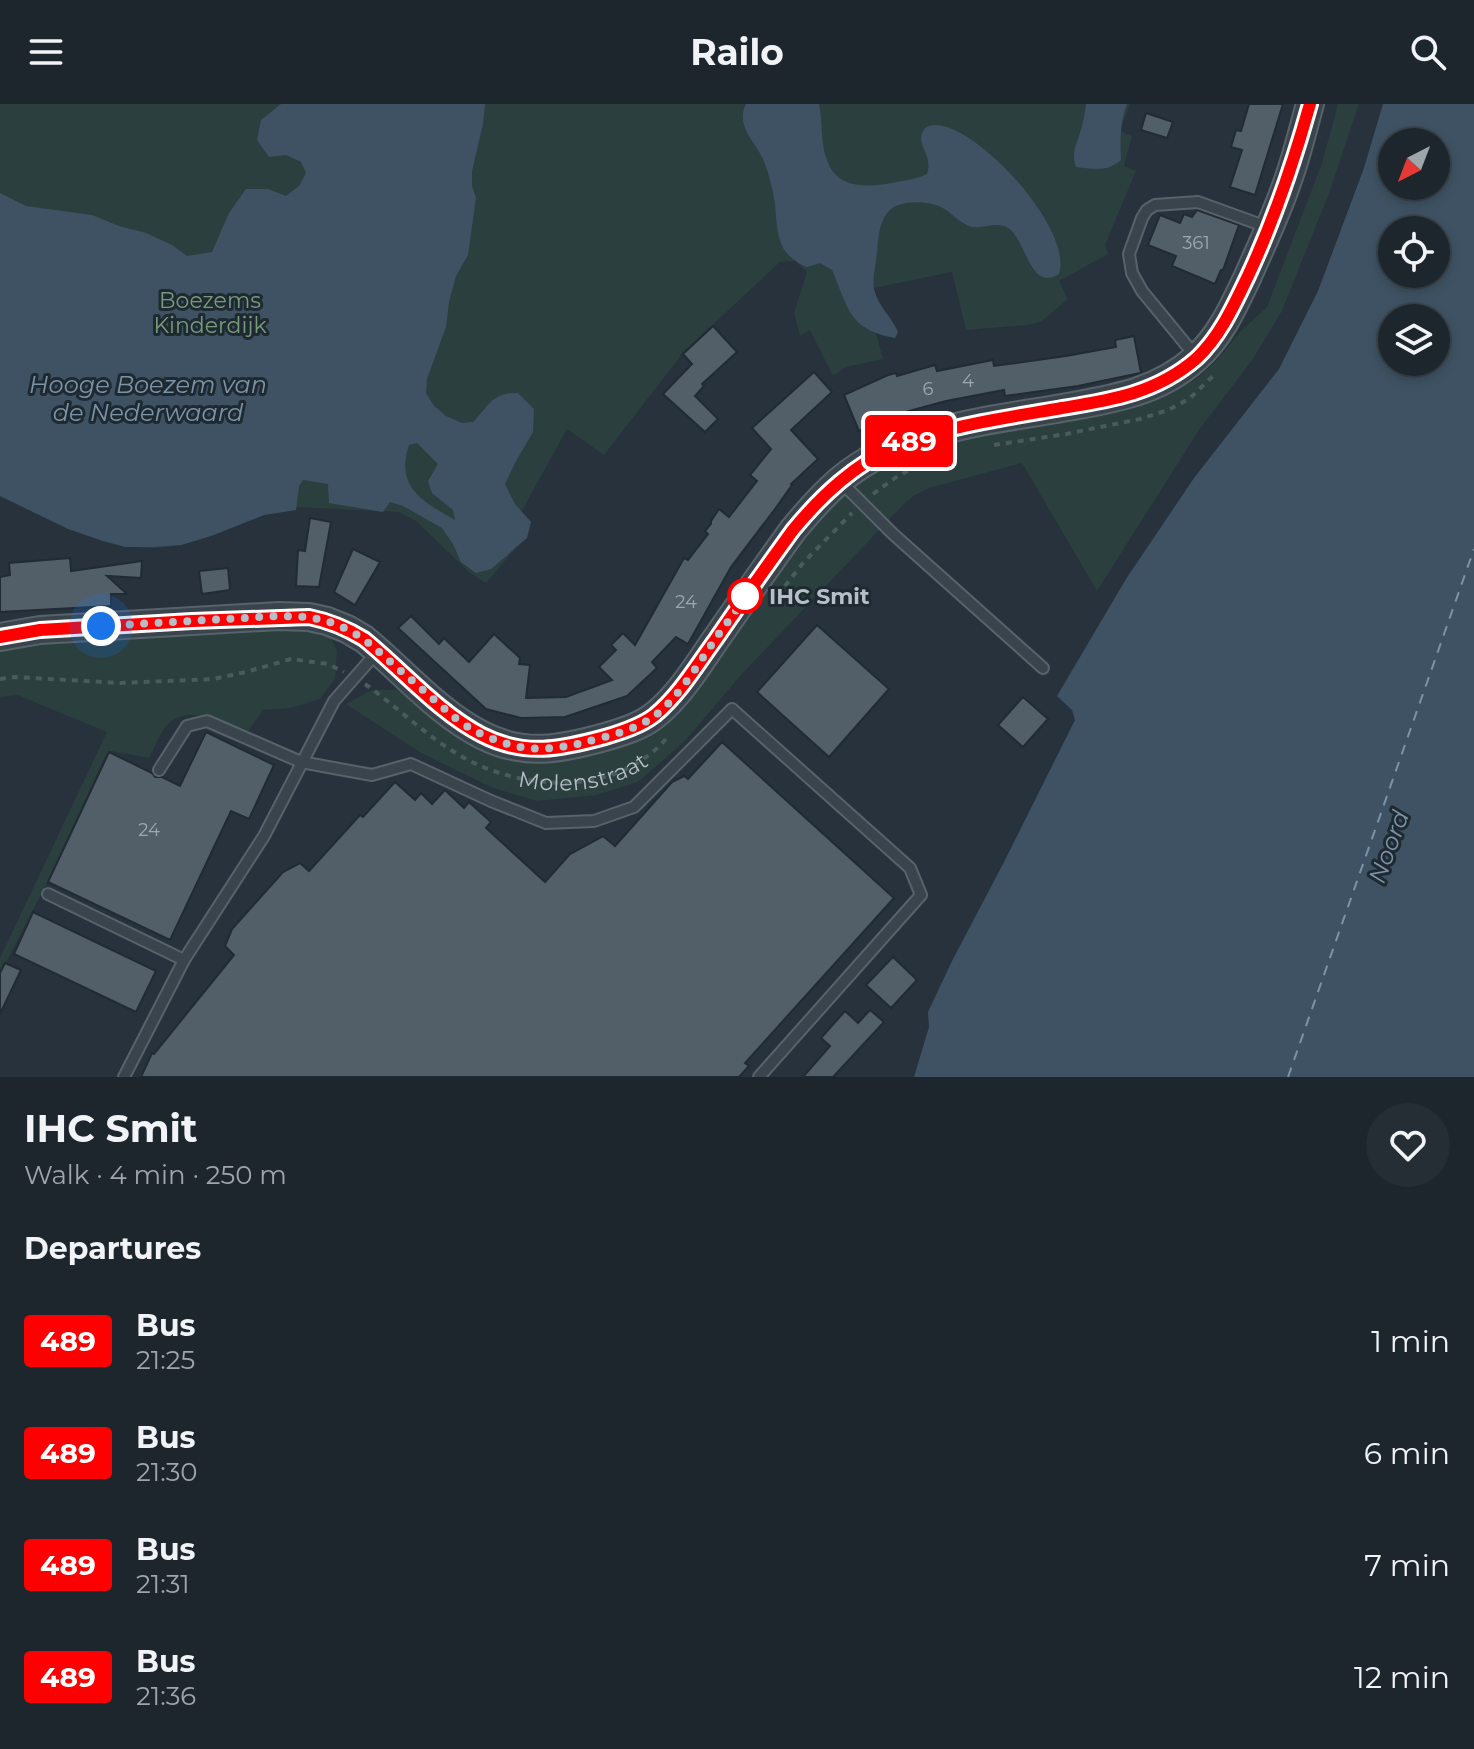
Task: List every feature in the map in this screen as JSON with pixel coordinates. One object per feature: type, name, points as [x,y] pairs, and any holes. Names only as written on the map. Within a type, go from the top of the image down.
[{"type":"street","name":"Molenstraat","points":[[0,637],[40,630],[309,617],[347,629],[379,651],[461,723],[496,742],[532,750],[553,749],[635,727],[653,717],[680,689],[811,509],[840,480],[865,462],[898,444],[946,430],[1121,398],[1151,387],[1197,358],[1224,324],[1269,228],[1293,165],[1310,104]]},
{"type":"lane","points":[[1197,358],[1142,291],[1132,273],[1129,254],[1142,218],[1155,205],[1198,202],[1269,228]]},
{"type":"lane","points":[[840,480],[901,541],[1043,668]]},
{"type":"lane","points":[[124,1077],[184,960],[264,836],[334,701],[379,651]]},
{"type":"lane","points":[[159,770],[187,726],[207,721],[301,762],[372,775],[411,764],[546,823],[594,821],[634,807],[732,709],[910,868],[921,895],[759,1077]]},
{"type":"lane","points":[[48,894],[184,960]]},
{"type":"path","points":[[990,445],[1066,434]]},
{"type":"path","points":[[764,613],[803,563],[861,503],[925,461]]},
{"type":"path","name":"Molenstraat","points":[[0,679],[15,677],[120,683],[213,679],[291,659],[328,664],[355,677],[414,723],[469,760],[510,777],[543,783],[590,782],[631,767],[673,730]]},
{"type":"green space","name":"Boezems Kinderdijk","points":[[0,104],[1130,104],[1120,131],[1132,136],[1124,166],[1136,171],[1105,245],[1108,254],[1059,281],[1068,299],[1042,321],[966,330],[952,272],[864,290],[883,359],[846,367],[833,376],[810,330],[800,336],[794,313],[807,272],[795,261],[780,262],[680,355],[604,455],[567,429],[512,529],[524,538],[484,582],[469,572],[416,521],[399,512],[297,507],[296,510],[256,518],[206,538],[160,548],[112,543],[89,536],[0,496]]},
{"type":"green space","points":[[1338,104],[1359,104],[1330,191],[1282,311],[1253,359],[1199,430],[1097,591],[1022,463],[929,488],[915,495],[741,675],[684,742],[638,782],[597,795],[537,801],[493,788],[421,753],[346,704],[372,690],[412,690],[466,733],[622,742],[831,496],[899,456],[953,439],[1079,419],[1127,408],[1166,395],[1198,378],[1267,307],[1322,163]]},
{"type":"green space","points":[[246,623],[327,630],[337,651],[335,679],[320,699],[291,708],[263,710],[246,734],[207,717],[187,715],[168,724],[149,758],[111,751],[105,757],[47,883],[0,970],[0,958],[107,732],[17,695],[0,697],[0,646]]},
{"type":"water","name":"Hooge Boezem van de Nederwaard","points":[[281,104],[485,104],[472,171],[476,198],[468,255],[456,276],[446,327],[427,379],[426,393],[434,406],[446,416],[462,423],[473,422],[492,401],[509,393],[518,393],[534,409],[533,432],[505,484],[515,504],[531,522],[527,538],[491,569],[476,573],[461,562],[442,528],[403,506],[390,502],[383,512],[329,503],[328,484],[303,480],[299,486],[296,510],[264,515],[181,545],[153,547],[125,547],[103,541],[68,529],[0,496],[0,193],[26,206],[92,215],[146,233],[187,256],[212,252],[229,213],[246,189],[268,189],[286,196],[299,186],[306,173],[301,162],[286,155],[269,157],[257,140],[261,120]],"holes":[[[417,443],[438,464],[428,481],[432,493],[453,510],[455,520],[414,491],[406,472],[409,445]]]},
{"type":"water","points":[[746,104],[819,104],[827,160],[838,177],[856,184],[887,184],[927,174],[928,161],[921,139],[925,128],[941,125],[962,134],[986,151],[1032,200],[1049,227],[1059,253],[1059,274],[1049,278],[1035,271],[1014,234],[1004,226],[972,227],[941,207],[928,203],[899,205],[888,212],[881,226],[873,280],[878,300],[898,332],[895,338],[868,329],[852,315],[832,270],[820,263],[804,266],[783,248],[767,170],[744,126]]},
{"type":"water","points":[[1086,104],[1127,104],[1121,132],[1121,160],[1111,166],[1100,169],[1076,167],[1075,150]]},
{"type":"water","name":"Noord","points":[[1383,104],[1474,104],[1474,1077],[914,1077],[929,1027],[928,1012],[1075,720],[1072,710],[1057,696],[1126,579],[1194,478],[1279,369],[1318,291],[1364,168]]},
{"type":"building","points":[[1249,104],[1283,104],[1255,195],[1230,187],[1242,150],[1231,147],[1236,130],[1241,131]]},
{"type":"building","points":[[1146,113],[1173,122],[1167,138],[1141,130]]},
{"type":"building","points":[[1197,210],[1239,225],[1215,284],[1172,266],[1176,256],[1148,245],[1160,215],[1180,223],[1184,214],[1192,217]]},
{"type":"building","points":[[713,326],[737,352],[702,384],[704,386],[695,396],[718,419],[705,432],[663,394],[692,364],[683,354]]},
{"type":"building","points":[[1134,336],[1141,373],[1078,386],[1005,396],[1004,390],[946,401],[902,413],[859,431],[844,395],[888,375],[896,373],[897,376],[935,365],[937,371],[993,360],[994,366],[1066,356],[1116,347],[1115,340]]},
{"type":"building","points":[[814,372],[832,392],[791,430],[818,459],[791,484],[731,567],[688,644],[676,637],[652,662],[657,668],[627,696],[565,717],[521,718],[486,709],[398,628],[411,616],[439,644],[444,638],[469,662],[494,634],[520,658],[519,664],[530,665],[526,698],[566,697],[612,680],[599,667],[616,650],[611,645],[623,633],[635,645],[684,558],[688,560],[708,534],[705,531],[719,509],[729,517],[757,481],[750,475],[771,449],[752,428]]},
{"type":"building","points":[[310,518],[331,522],[319,587],[296,586],[298,550],[305,551]]},
{"type":"building","points":[[353,549],[380,562],[355,605],[334,592]]},
{"type":"building","points":[[70,558],[71,571],[142,561],[141,578],[107,576],[127,594],[111,594],[111,606],[0,612],[0,577],[10,575],[9,563]]},
{"type":"building","points":[[228,568],[230,590],[202,594],[199,571]]},
{"type":"building","points":[[817,625],[889,689],[829,757],[757,692]]},
{"type":"building","points":[[1023,697],[1048,719],[1023,747],[998,725]]},
{"type":"building","points":[[206,732],[274,765],[249,819],[231,811],[170,940],[48,882],[109,752],[155,777],[180,786]]},
{"type":"building","points":[[722,742],[894,898],[745,1063],[749,1066],[739,1077],[141,1077],[152,1053],[234,955],[225,946],[232,929],[283,872],[300,863],[309,871],[395,782],[415,800],[421,793],[432,804],[445,790],[464,808],[469,802],[491,822],[486,828],[545,882],[570,854],[603,836],[615,846],[672,782],[684,776],[688,779]]},
{"type":"building","points":[[33,912],[156,971],[136,1012],[14,954]]},
{"type":"building","points":[[893,957],[917,980],[891,1008],[866,985]]},
{"type":"building","points":[[5,963],[21,970],[0,1014],[0,973]]},
{"type":"building","points":[[870,1010],[884,1022],[833,1077],[803,1077],[830,1046],[821,1038],[845,1011],[858,1023]]},
{"type":"ferry route","points":[[1288,1077],[1474,549]]},
{"type":"bus line","name":"489","points":[[0,637],[40,630],[279,616],[309,617],[327,621],[364,639],[461,723],[496,742],[532,750],[553,749],[635,727],[653,717],[690,677],[811,509],[840,480],[865,462],[898,444],[946,430],[1121,398],[1151,387],[1197,358],[1234,306],[1269,228],[1293,165],[1310,104]]},
{"type":"place","name":"IHC Smit","points":[[745,596]]},
{"type":"route","points":[[101,626],[279,616],[327,621],[364,639],[461,723],[496,742],[532,750],[574,745],[615,734],[653,717],[690,677],[745,596]]}]
